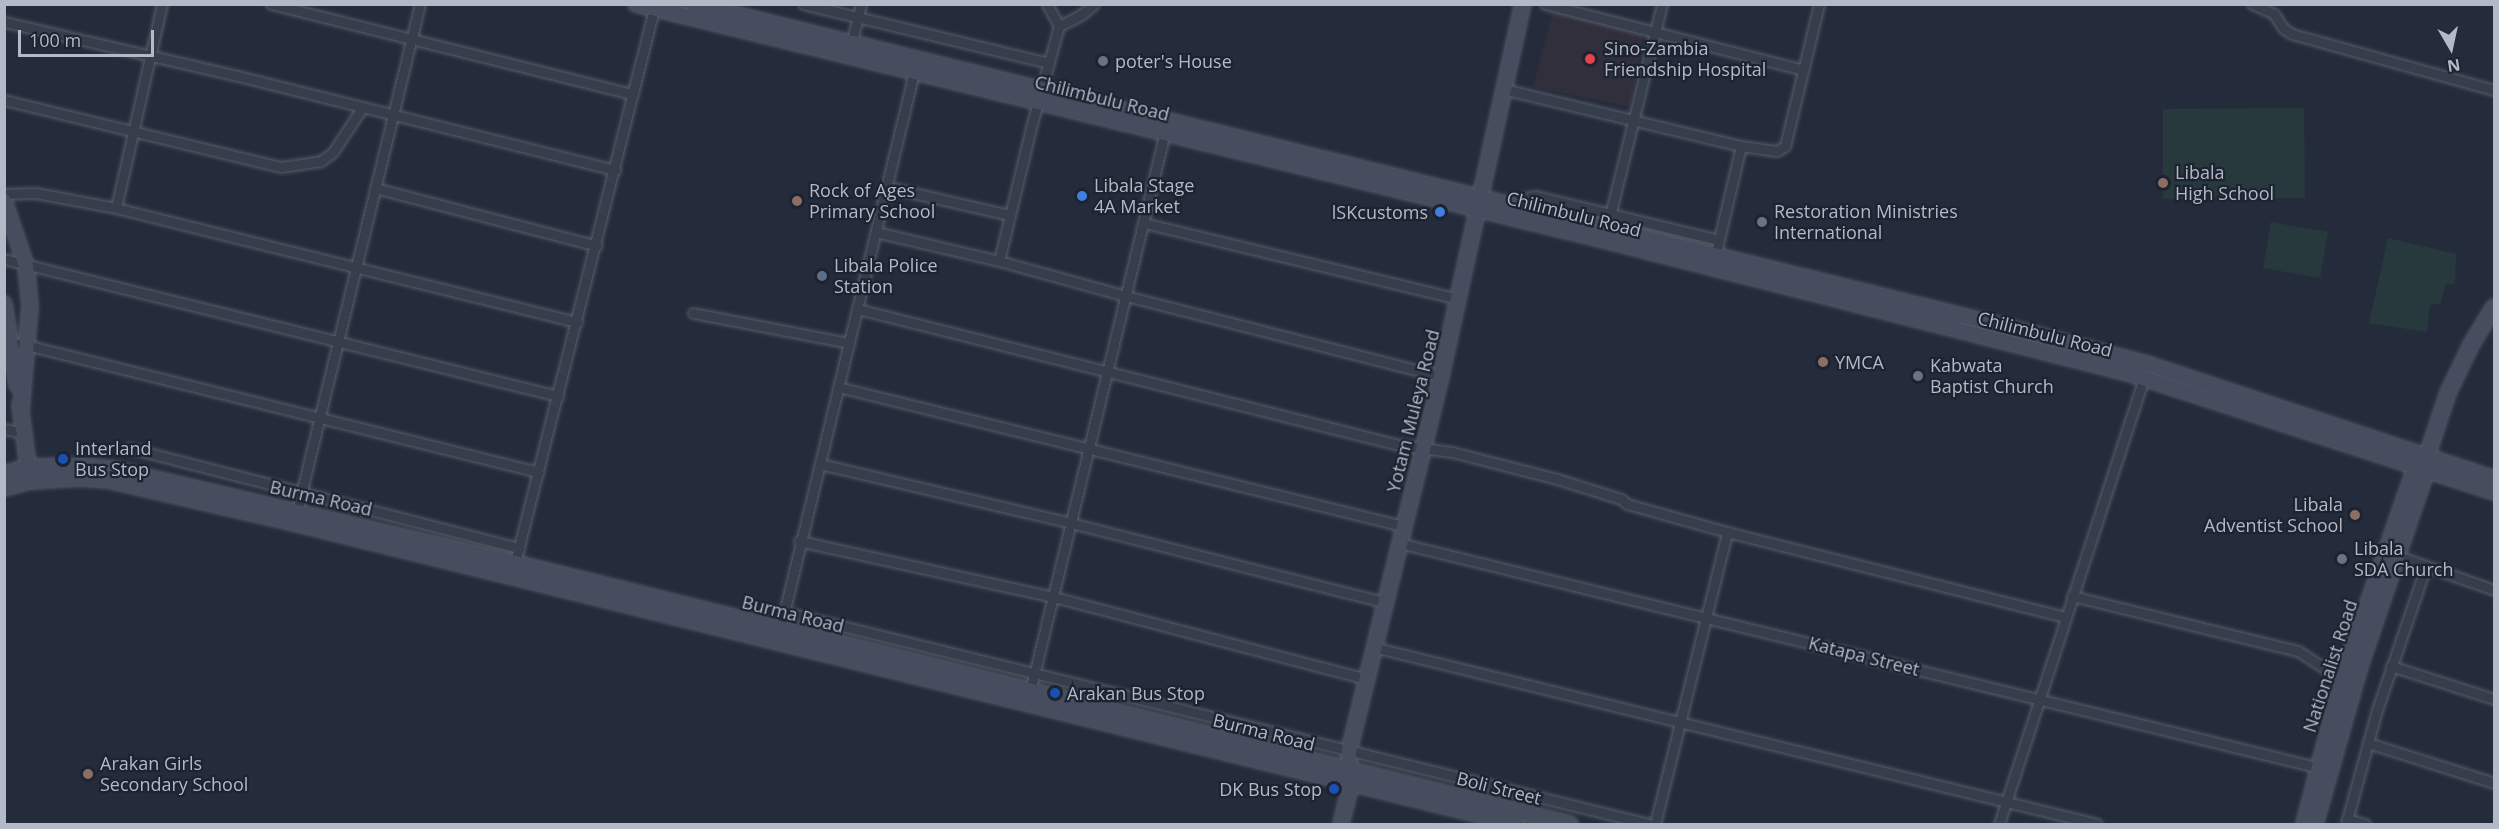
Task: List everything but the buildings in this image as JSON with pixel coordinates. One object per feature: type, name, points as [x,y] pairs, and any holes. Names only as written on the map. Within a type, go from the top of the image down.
[{"type":"main road","name":"Chilimbulu Road","points":[[636,4],[914,72],[1041,96],[1165,132],[1479,203],[1520,207],[1606,235]]},
{"type":"main road","name":"Chilimbulu Road","points":[[693,4],[1041,96],[1714,262],[2144,378],[2400,464],[2494,492]]},
{"type":"main road","name":"Yotam Muleya Road","points":[[1341,825],[1348,778],[1349,751],[1459,299],[1523,4]]},
{"type":"main road","points":[[4,201],[26,266],[30,306],[21,412]]},
{"type":"main road","name":"Chilimbulu Road","points":[[1714,262],[2015,329],[2147,364],[2494,479]]},
{"type":"main road","points":[[4,304],[12,344],[29,474]]},
{"type":"main road","name":"Nationalist Road","points":[[2304,825],[2350,677],[2448,393],[2471,345],[2494,307]]},
{"type":"main road","points":[[2410,451],[2433,439],[2437,455],[2443,462]]},
{"type":"main road","points":[[2400,464],[2412,496],[2430,479],[2440,476]]},
{"type":"main road","name":"Burma Road","points":[[4,474],[29,474],[83,466],[113,469],[296,517],[512,578],[778,636]]},
{"type":"main road","name":"Burma Road","points":[[4,488],[29,474]]},
{"type":"main road","name":"Burma Road","points":[[296,517],[515,563],[778,636],[1348,778],[1517,825]]},
{"type":"main road","name":"Nationalist Road","points":[[2315,825],[2323,769]]},
{"type":"main road","name":"Burma Road","points":[[1348,778],[1570,825]]},
{"type":"street","points":[[116,208],[162,4]]},
{"type":"street","points":[[271,4],[633,94]]},
{"type":"street","points":[[296,517],[420,4]]},
{"type":"street","points":[[803,4],[1049,63]]},
{"type":"street","points":[[850,45],[861,4]]},
{"type":"street","points":[[999,261],[1059,26],[1047,4]]},
{"type":"street","points":[[1059,26],[1081,15],[1094,4]]},
{"type":"street","points":[[1545,4],[1803,70]]},
{"type":"street","points":[[1606,235],[1662,4]]},
{"type":"street","points":[[1503,89],[1773,152],[1783,148],[1819,4]]},
{"type":"street","points":[[2252,4],[2274,14],[2292,34],[2494,90]]},
{"type":"street","points":[[512,578],[597,246],[654,9]]},
{"type":"street","points":[[4,22],[615,170]]},
{"type":"street","points":[[778,636],[799,541],[820,464],[914,72]]},
{"type":"street","points":[[4,100],[271,165],[294,166],[321,161],[333,152],[362,108]]},
{"type":"street","points":[[1028,698],[1165,132]]},
{"type":"street","points":[[1714,262],[1742,146]]},
{"type":"street","points":[[887,187],[1009,215]]},
{"type":"street","points":[[375,188],[597,246]]},
{"type":"street","points":[[4,194],[36,193],[116,208],[577,322]]},
{"type":"street","points":[[1520,207],[1525,198],[1534,196],[1719,240]]},
{"type":"street","points":[[1144,223],[1459,299]]},
{"type":"street","points":[[876,232],[999,261],[1126,296],[1441,376]]},
{"type":"street","points":[[4,259],[558,396]]},
{"type":"street","points":[[858,309],[1399,445],[1423,446],[1557,479],[1621,499],[1627,504],[1727,532],[2065,617]]},
{"type":"street","points":[[693,313],[849,343]]},
{"type":"street","points":[[12,344],[26,345],[538,472]]},
{"type":"street","points":[[1999,825],[2144,378]]},
{"type":"street","points":[[838,387],[1403,526]]},
{"type":"street","points":[[4,429],[23,433]]},
{"type":"street","points":[[129,448],[301,494],[519,548]]},
{"type":"street","points":[[820,464],[1071,523],[1384,602]]},
{"type":"street","points":[[1655,825],[1727,532]]},
{"type":"street","points":[[799,541],[1054,597],[1366,679]]},
{"type":"street","name":"Katapa Street","points":[[1399,543],[2323,769]]},
{"type":"street","points":[[2393,554],[2494,590]]},
{"type":"street","points":[[2365,825],[2347,822],[2391,666],[2426,566]]},
{"type":"street","points":[[2072,596],[2298,651],[2327,670],[2350,677]]},
{"type":"street","name":"Boli Street","points":[[785,612],[1649,825]]},
{"type":"street","points":[[1374,646],[2097,825]]},
{"type":"street","points":[[2391,666],[2494,699]]},
{"type":"street","points":[[2368,743],[2494,783]]},
{"type":"shaded area","name":"Sino-Zambia Friendship Hospital","points":[[1553,11],[1644,31],[1630,107],[1533,87]]},
{"type":"shaded area","points":[[2304,108],[2305,198],[2163,199],[2163,109]]},
{"type":"shaded area","points":[[2271,222],[2328,232],[2320,278],[2263,268]]},
{"type":"shaded area","points":[[2388,238],[2456,254],[2455,283],[2445,285],[2441,303],[2430,305],[2427,332],[2369,323]]},
{"type":"place","name":"Sino-Zambia Friendship Hospital","points":[[1590,59]]},
{"type":"place","name":"poter's House","points":[[1103,61]]},
{"type":"place","name":"Libala High School","points":[[2163,183]]},
{"type":"place","name":"Libala Stage 4A Market","points":[[1082,196]]},
{"type":"place","name":"Rock of Ages Primary School","points":[[797,201]]},
{"type":"place","name":"lSKcustoms","points":[[1440,212]]},
{"type":"place","name":"Restoration Ministries International","points":[[1762,222]]},
{"type":"place","name":"Libala Police Station","points":[[822,276]]},
{"type":"place","name":"YMCA","points":[[1823,362]]},
{"type":"place","name":"Kabwata Baptist Church","points":[[1918,376]]},
{"type":"place","name":"Interland Bus Stop","points":[[63,459]]},
{"type":"place","name":"Libala Adventist School","points":[[2355,515]]},
{"type":"place","name":"Libala SDA Church","points":[[2342,559]]},
{"type":"place","name":"Arakan Bus Stop","points":[[1055,693]]},
{"type":"place","name":"Arakan Girls Secondary School","points":[[88,774]]},
{"type":"place","name":"DK Bus Stop","points":[[1334,789]]}]
